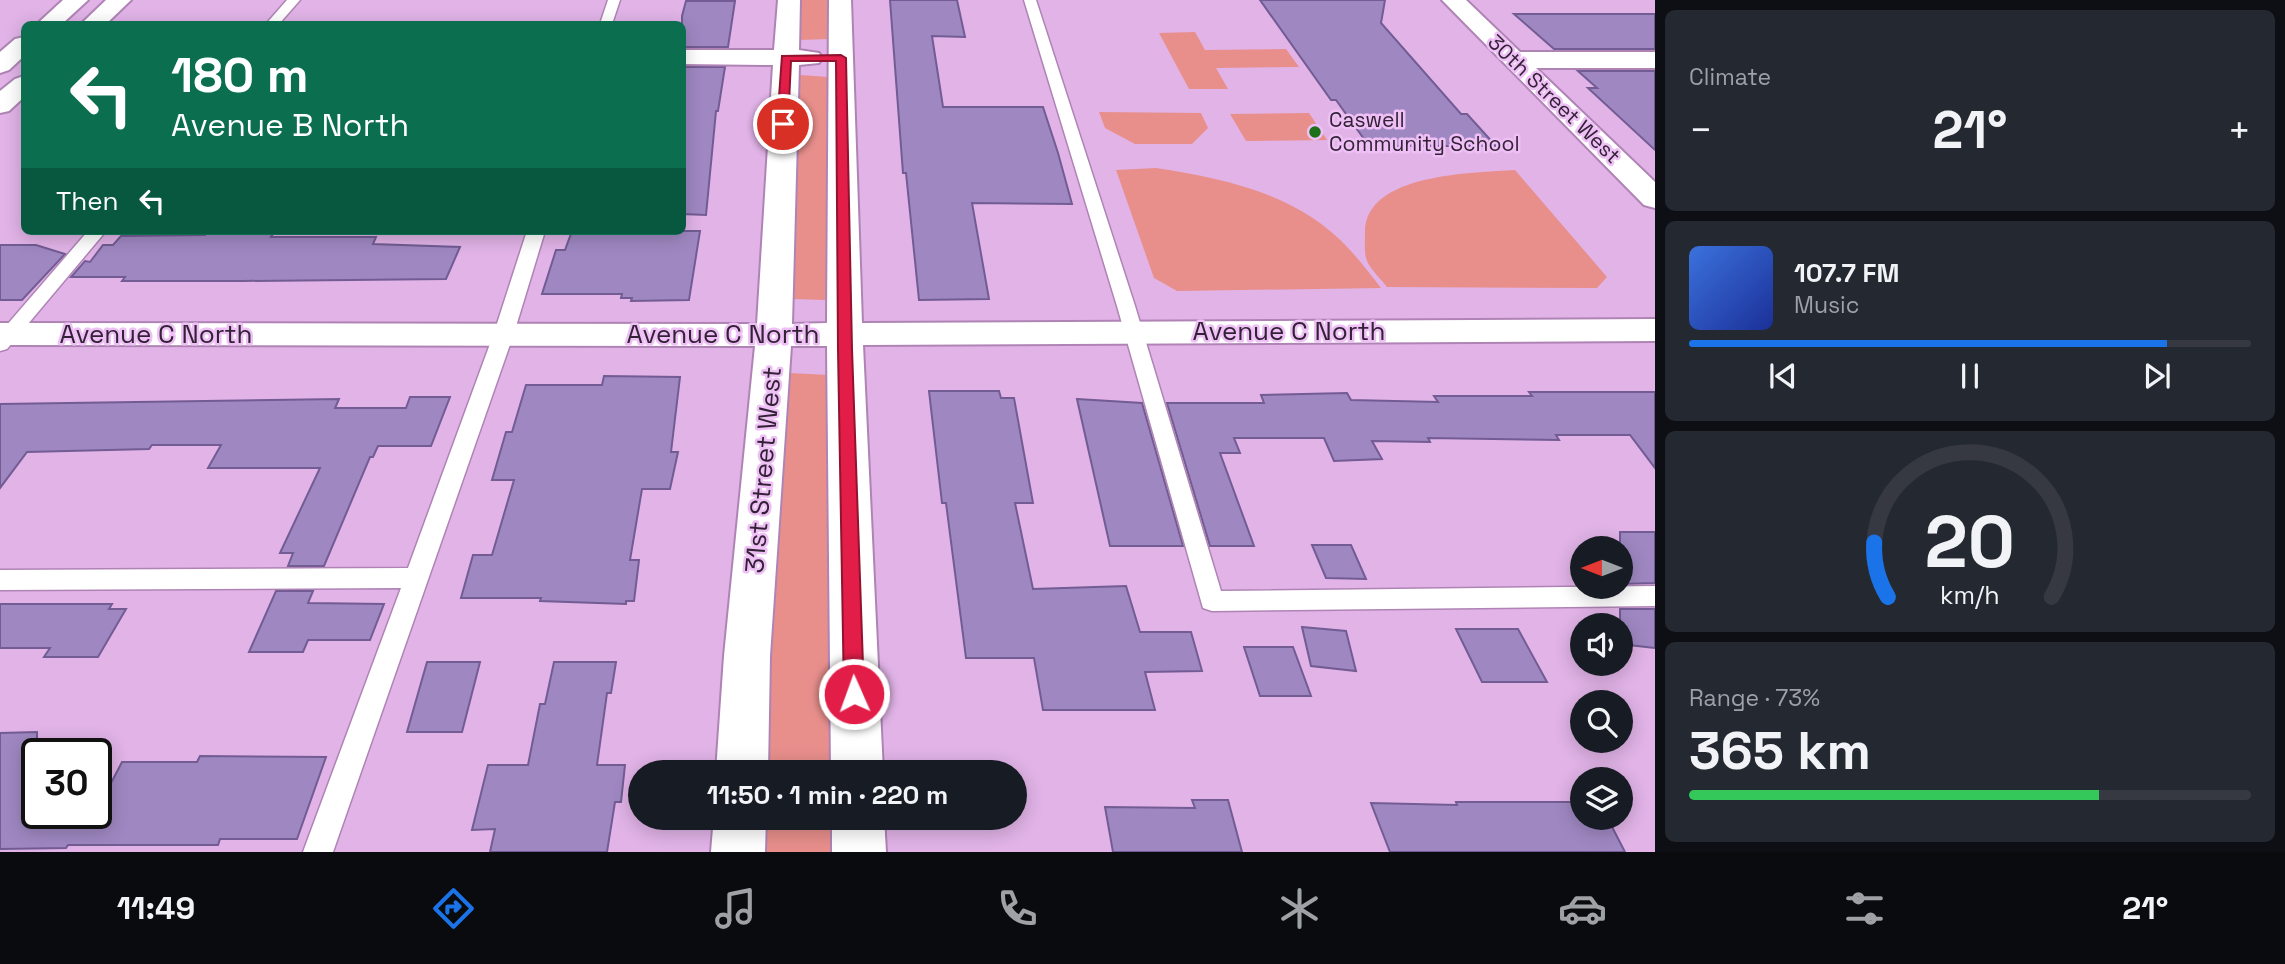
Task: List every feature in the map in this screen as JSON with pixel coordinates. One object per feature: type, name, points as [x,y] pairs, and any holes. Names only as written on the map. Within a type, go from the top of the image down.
[{"type":"street","points":[[52,21],[76,0]]},
{"type":"street","points":[[96,21],[120,0]]},
{"type":"street","name":"31st Street West","points":[[743,760],[747,656],[774,335],[789,0]]},
{"type":"street","points":[[840,0],[845,334],[857,760]]},
{"type":"street","name":"30th Street West","points":[[1452,0],[1644,177],[1655,198]]},
{"type":"street","points":[[686,57],[841,58]]},
{"type":"street","points":[[1514,60],[1655,60]]},
{"type":"street","points":[[0,106],[21,87]]},
{"type":"street","name":"Avenue C North","points":[[3,338],[504,333],[774,335],[1655,330]]},
{"type":"street","points":[[738,852],[739,830]]},
{"type":"street","points":[[858,830],[859,852]]},
{"type":"lane","points":[[275,21],[293,0]]},
{"type":"lane","points":[[607,21],[614,0]]},
{"type":"lane","points":[[1030,0],[1134,331],[1212,601],[1655,596]]},
{"type":"lane","points":[[3,338],[93,235]]},
{"type":"lane","points":[[318,852],[504,333],[535,235]]},
{"type":"lane","points":[[0,580],[415,578]]},
{"type":"shaded area","points":[[801,0],[829,0],[829,39],[800,40]]},
{"type":"shaded area","points":[[1195,32],[1205,50],[1286,49],[1299,67],[1216,68],[1228,89],[1189,89],[1159,33]]},
{"type":"shaded area","points":[[800,75],[829,77],[829,298],[824,300],[792,299]]},
{"type":"shaded area","points":[[1099,112],[1201,113],[1208,128],[1192,144],[1135,144],[1105,128]]},
{"type":"shaded area","points":[[1309,113],[1327,140],[1246,141],[1230,114]]},
{"type":"shaded area","points":[[1156,168],[1235,184],[1285,202],[1330,231],[1381,288],[1177,291],[1154,278],[1116,170]]},
{"type":"shaded area","points":[[1515,170],[1607,277],[1597,288],[1387,287],[1371,268],[1365,255],[1365,234],[1369,214],[1382,199],[1423,180],[1449,175]]},
{"type":"shaded area","points":[[790,373],[829,375],[832,760],[767,760],[784,379]]},
{"type":"shaded area","points":[[764,830],[832,830],[832,852],[763,852]]},
{"type":"building","points":[[890,0],[957,0],[965,37],[932,36],[943,107],[1043,107],[1072,204],[972,203],[989,299],[919,300],[906,173],[903,173]]},
{"type":"building","points":[[1260,0],[1385,0],[1381,23],[1461,114],[1467,114],[1496,146],[1369,146],[1336,100],[1331,100]]},
{"type":"building","points":[[686,1],[735,1],[728,47],[686,47],[686,21],[682,21]]},
{"type":"building","points":[[1514,14],[1655,14],[1655,49],[1554,49]]},
{"type":"building","points":[[686,67],[725,67],[716,111],[706,215],[686,214]]},
{"type":"building","points":[[1578,71],[1655,71],[1655,150],[1588,88],[1597,88]]},
{"type":"building","points":[[686,231],[700,231],[689,300],[631,301],[632,298],[621,298],[622,294],[542,294],[556,250],[565,250],[571,235],[686,235]]},
{"type":"building","points":[[121,236],[376,237],[373,244],[460,247],[446,279],[122,281],[125,277],[71,277],[85,261],[90,262],[103,245],[113,245]]},
{"type":"building","points":[[0,245],[36,245],[65,254],[22,300],[0,300]]},
{"type":"building","points":[[604,376],[680,377],[671,452],[678,452],[670,489],[642,489],[630,560],[639,560],[634,601],[626,601],[626,604],[540,601],[541,598],[461,598],[473,555],[492,555],[514,480],[492,480],[506,432],[512,432],[526,385],[602,385]]},
{"type":"building","points":[[929,391],[999,391],[1001,398],[1014,398],[1033,503],[1015,503],[1033,589],[1126,586],[1140,632],[1191,632],[1202,671],[1145,672],[1155,710],[1043,710],[1034,658],[966,658],[946,503],[942,503]]},
{"type":"building","points":[[1529,392],[1655,392],[1655,468],[1630,435],[1556,435],[1559,440],[1428,438],[1430,442],[1372,441],[1382,459],[1334,461],[1324,438],[1234,438],[1240,453],[1220,453],[1254,546],[1210,546],[1167,403],[1264,403],[1261,395],[1347,393],[1351,400],[1438,402],[1434,396],[1532,396]]},
{"type":"building","points":[[410,397],[450,397],[431,446],[378,446],[373,457],[370,457],[324,566],[288,566],[293,553],[280,553],[320,468],[208,468],[221,445],[152,445],[149,449],[27,452],[0,488],[0,404],[339,399],[335,408],[406,408]]},
{"type":"building","points":[[1077,399],[1142,403],[1183,546],[1110,546]]},
{"type":"building","points":[[1620,532],[1655,532],[1655,583],[1633,584],[1633,536],[1620,536]]},
{"type":"building","points":[[1312,545],[1351,545],[1366,579],[1326,578]]},
{"type":"building","points":[[276,591],[313,591],[308,603],[384,604],[370,640],[308,640],[303,652],[249,652]]},
{"type":"building","points":[[0,604],[112,604],[109,609],[126,609],[98,657],[44,657],[50,648],[0,648]]},
{"type":"building","points":[[1620,609],[1655,609],[1655,648],[1633,645],[1633,613],[1620,613]]},
{"type":"building","points":[[1302,627],[1346,631],[1356,671],[1311,666]]},
{"type":"building","points":[[1456,629],[1518,629],[1547,682],[1482,682]]},
{"type":"building","points":[[1244,647],[1293,647],[1311,696],[1260,696]]},
{"type":"building","points":[[427,662],[480,662],[462,732],[407,732]]},
{"type":"building","points":[[554,662],[616,662],[611,693],[607,693],[597,765],[625,765],[621,802],[615,802],[607,852],[490,852],[495,829],[472,830],[488,765],[528,765],[540,704],[545,704]]},
{"type":"building","points":[[37,732],[37,738],[21,738],[21,829],[112,829],[112,781],[122,762],[197,762],[200,756],[326,757],[297,839],[220,839],[218,845],[68,845],[66,848],[0,849],[0,733]]},
{"type":"building","points":[[1192,800],[1228,800],[1242,852],[1113,852],[1105,807],[1195,808]]},
{"type":"building","points":[[1456,802],[1570,802],[1570,830],[1614,830],[1625,852],[1390,852],[1371,803],[1457,805]]},
{"type":"place","name":"Caswell Community School","points":[[1315,132]]},
{"type":"route","points":[[783,124],[786,58],[841,58],[854,694]]}]
